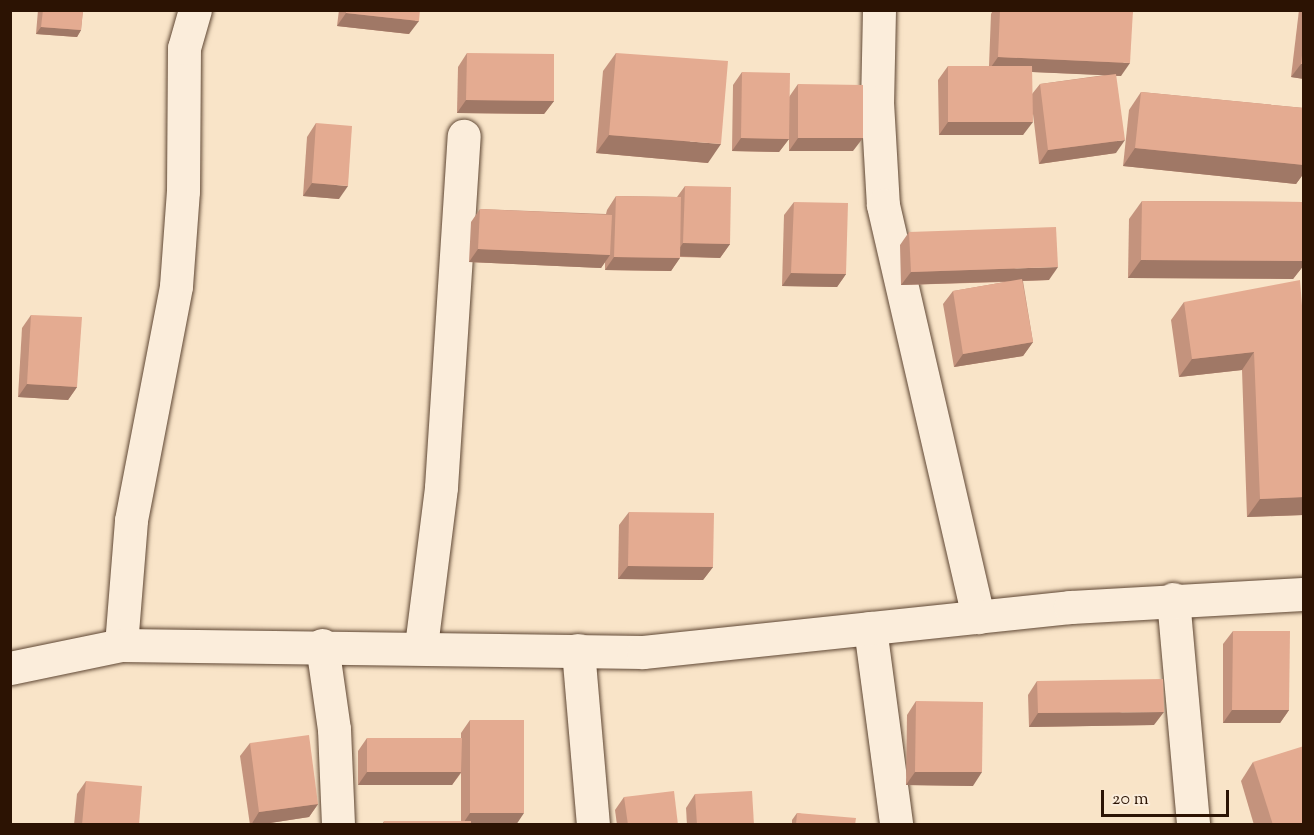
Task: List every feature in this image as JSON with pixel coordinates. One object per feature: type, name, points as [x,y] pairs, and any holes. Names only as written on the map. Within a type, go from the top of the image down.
[{"type":"street","points":[[121,645],[131,520],[176,286],[183,191],[184,48],[195,10]]},
{"type":"street","points":[[879,10],[877,102],[883,206],[978,617]]},
{"type":"street","points":[[421,646],[441,488],[464,136]]},
{"type":"street","points":[[10,669],[121,645],[421,646],[643,652],[1173,598],[1304,594]]},
{"type":"street","points":[[1173,598],[1193,825]]},
{"type":"street","points":[[870,628],[896,825]]},
{"type":"street","points":[[322,645],[334,729],[338,825]]},
{"type":"street","points":[[578,650],[593,825]]},
{"type":"building","points":[[43,10],[83,10],[81,30],[41,27]]},
{"type":"building","points":[[346,10],[420,10],[419,21],[346,13]]},
{"type":"building","points":[[1000,10],[1133,10],[1130,63],[998,57]]},
{"type":"building","points":[[1304,39],[1304,64],[1301,64]]},
{"type":"building","points":[[467,53],[554,54],[554,101],[466,100]]},
{"type":"building","points":[[616,53],[728,61],[721,144],[609,135]]},
{"type":"building","points":[[948,66],[1032,66],[1033,122],[948,122]]},
{"type":"building","points":[[742,72],[790,73],[789,139],[741,138]]},
{"type":"building","points":[[1116,74],[1125,140],[1048,150],[1040,84]]},
{"type":"building","points":[[798,84],[863,85],[863,138],[798,138]]},
{"type":"building","points":[[1141,92],[1304,108],[1304,165],[1135,148]]},
{"type":"building","points":[[316,123],[352,126],[348,186],[312,183]]},
{"type":"building","points":[[685,186],[731,187],[730,244],[683,243]]},
{"type":"building","points":[[616,196],[681,197],[680,258],[614,257]]},
{"type":"building","points":[[1142,201],[1304,202],[1304,261],[1141,260]]},
{"type":"building","points":[[794,202],[848,203],[846,274],[791,273]]},
{"type":"building","points":[[480,209],[612,215],[610,255],[478,249]]},
{"type":"building","points":[[1056,227],[1058,267],[911,272],[909,232]]},
{"type":"building","points":[[1022,279],[1033,342],[963,354],[953,291]]},
{"type":"building","points":[[1300,280],[1304,331],[1304,497],[1260,499],[1254,352],[1192,359],[1184,302]]},
{"type":"building","points":[[31,315],[82,317],[77,387],[27,384]]},
{"type":"building","points":[[629,512],[714,513],[713,567],[628,566]]},
{"type":"building","points":[[1233,631],[1290,631],[1289,710],[1232,710]]},
{"type":"building","points":[[1163,679],[1164,712],[1038,713],[1037,681]]},
{"type":"building","points":[[916,701],[983,702],[982,772],[915,772]]},
{"type":"building","points":[[470,720],[524,720],[524,813],[470,813]]},
{"type":"building","points":[[309,735],[318,804],[259,812],[250,743]]},
{"type":"building","points":[[367,738],[462,738],[461,772],[367,772]]},
{"type":"building","points":[[1304,746],[1304,825],[1273,825],[1253,762]]},
{"type":"building","points":[[86,781],[142,786],[139,825],[82,825]]},
{"type":"building","points":[[674,791],[678,825],[628,825],[624,797]]},
{"type":"building","points":[[752,791],[754,825],[697,825],[695,794]]},
{"type":"building","points":[[797,813],[856,818],[855,825],[796,825]]},
{"type":"building","points":[[384,821],[471,821],[471,825],[384,825]]}]
